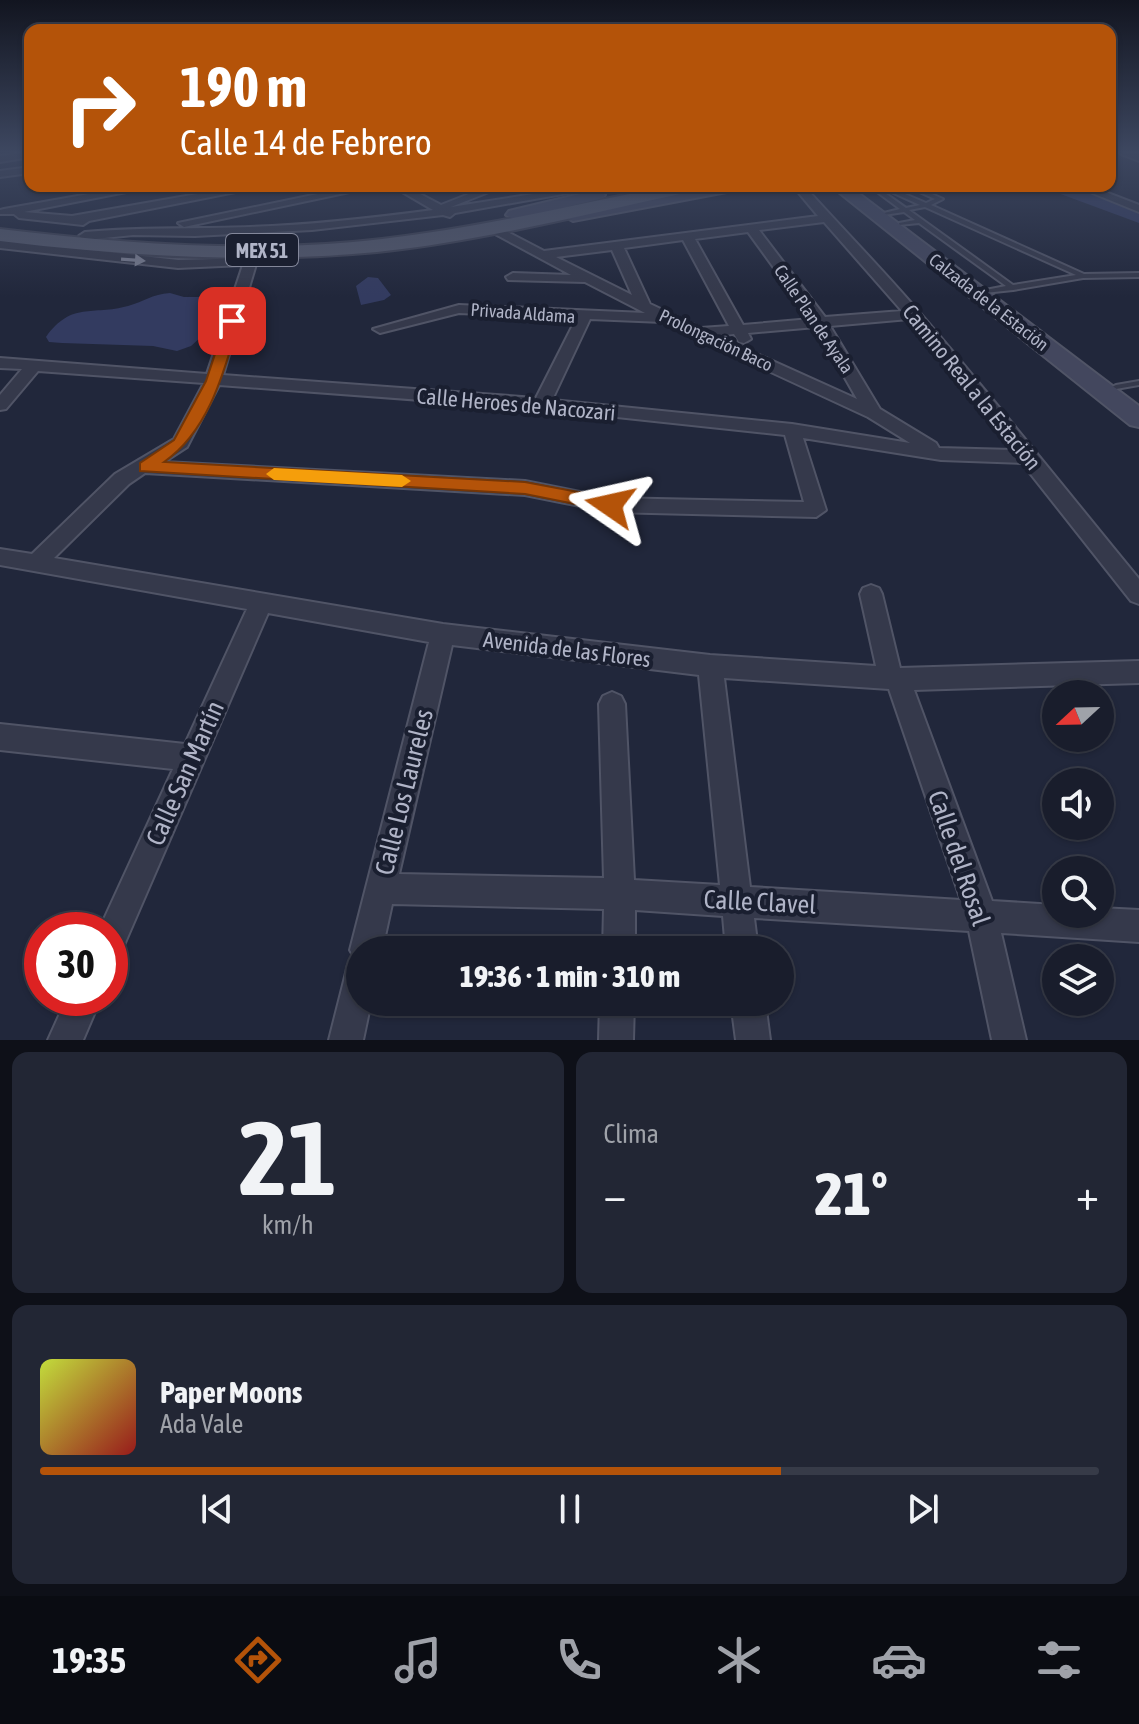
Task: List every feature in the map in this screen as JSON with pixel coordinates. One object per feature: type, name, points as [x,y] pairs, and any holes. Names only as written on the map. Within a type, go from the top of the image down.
[{"type":"main road","points":[[503,223],[567,201]]},
{"type":"main road","name":"MEX 51","points":[[2,219],[85,236],[150,241],[342,240],[503,223],[603,201]]},
{"type":"main road","name":"MEX 51","points":[[0,235],[101,245],[217,250],[383,245],[619,201]]},
{"type":"main road","points":[[503,223],[542,223],[657,201]]},
{"type":"main road","name":"Calzada de la Estación","points":[[860,201],[994,291],[1139,419]]},
{"type":"main road","name":"Calzada de la Estación","points":[[874,201],[903,217],[1139,404]]},
{"type":"main road","points":[[251,261],[383,245]]},
{"type":"street","points":[[2,219],[86,201]]},
{"type":"street","points":[[72,220],[180,201]]},
{"type":"street","points":[[141,231],[277,201]]},
{"type":"street","points":[[424,201],[444,211]]},
{"type":"street","points":[[444,211],[467,201]]},
{"type":"street","points":[[85,236],[141,231],[310,228],[514,201]]},
{"type":"street","name":"Camino Real a la Estación","points":[[812,201],[913,314],[1139,595]]},
{"type":"street","points":[[1117,201],[1139,209]]},
{"type":"street","points":[[541,255],[828,218]]},
{"type":"street","points":[[2,219],[134,225],[141,231]]},
{"type":"street","name":"Prolongación Baco","points":[[503,223],[541,255],[668,319],[874,413],[941,454]]},
{"type":"street","name":"Calle Plan de Ayala","points":[[751,228],[820,321],[874,413]]},
{"type":"street","points":[[688,238],[739,328],[750,357]]},
{"type":"street","points":[[0,244],[178,264],[251,261],[213,381],[181,443],[122,479],[34,565]]},
{"type":"street","points":[[617,246],[644,306]]},
{"type":"street","points":[[513,277],[590,279]]},
{"type":"street","name":"Privada Aldama","points":[[380,329],[448,309],[668,319]]},
{"type":"street","points":[[699,333],[913,314]]},
{"type":"street","points":[[542,404],[584,317]]},
{"type":"street","name":"Calle Heroes de Nacozari","points":[[0,363],[542,404],[792,430],[941,454],[1030,457]]},
{"type":"street","points":[[0,405],[34,366]]},
{"type":"street","points":[[146,467],[525,488],[610,505],[816,510],[792,430]]},
{"type":"street","name":"Avenida de las Flores","points":[[0,557],[260,605],[443,634],[710,666],[894,679],[1139,672]]},
{"type":"street","name":"Calle del Rosal","points":[[871,594],[894,679],[981,914],[1009,1040]]},
{"type":"street","name":"Calle San Martín","points":[[123,912],[260,605]]},
{"type":"street","name":"Calle Los Laureles","points":[[369,936],[443,634]]},
{"type":"street","points":[[710,666],[741,936]]},
{"type":"street","points":[[612,704],[619,936]]},
{"type":"street","points":[[0,737],[192,758]]},
{"type":"street","name":"Calle Clavel","points":[[380,889],[620,894],[1139,926]]},
{"type":"street","points":[[65,1040],[76,1016]]},
{"type":"street","points":[[346,1040],[351,1016]]},
{"type":"street","points":[[616,1040],[617,1016]]},
{"type":"street","points":[[750,1016],[753,1040]]},
{"type":"lane","points":[[887,201],[903,217],[936,201]]},
{"type":"lane","points":[[915,201],[1083,276]]},
{"type":"lane","points":[[994,291],[1083,276],[1139,275]]},
{"type":"lane","points":[[1116,387],[1139,383]]},
{"type":"water","points":[[1078,201],[1109,201],[1139,211],[1139,223]]},
{"type":"water","points":[[368,277],[378,278],[391,295],[384,300],[361,305],[356,286]]},
{"type":"water","points":[[170,293],[184,297],[219,297],[221,302],[201,337],[191,346],[177,351],[153,346],[49,342],[46,337],[65,318],[74,314],[115,309]]},
{"type":"slow traffic","points":[[274,474],[402,481]]},
{"type":"route","points":[[232,321],[213,381],[181,443],[146,467],[525,488],[610,505]]}]
